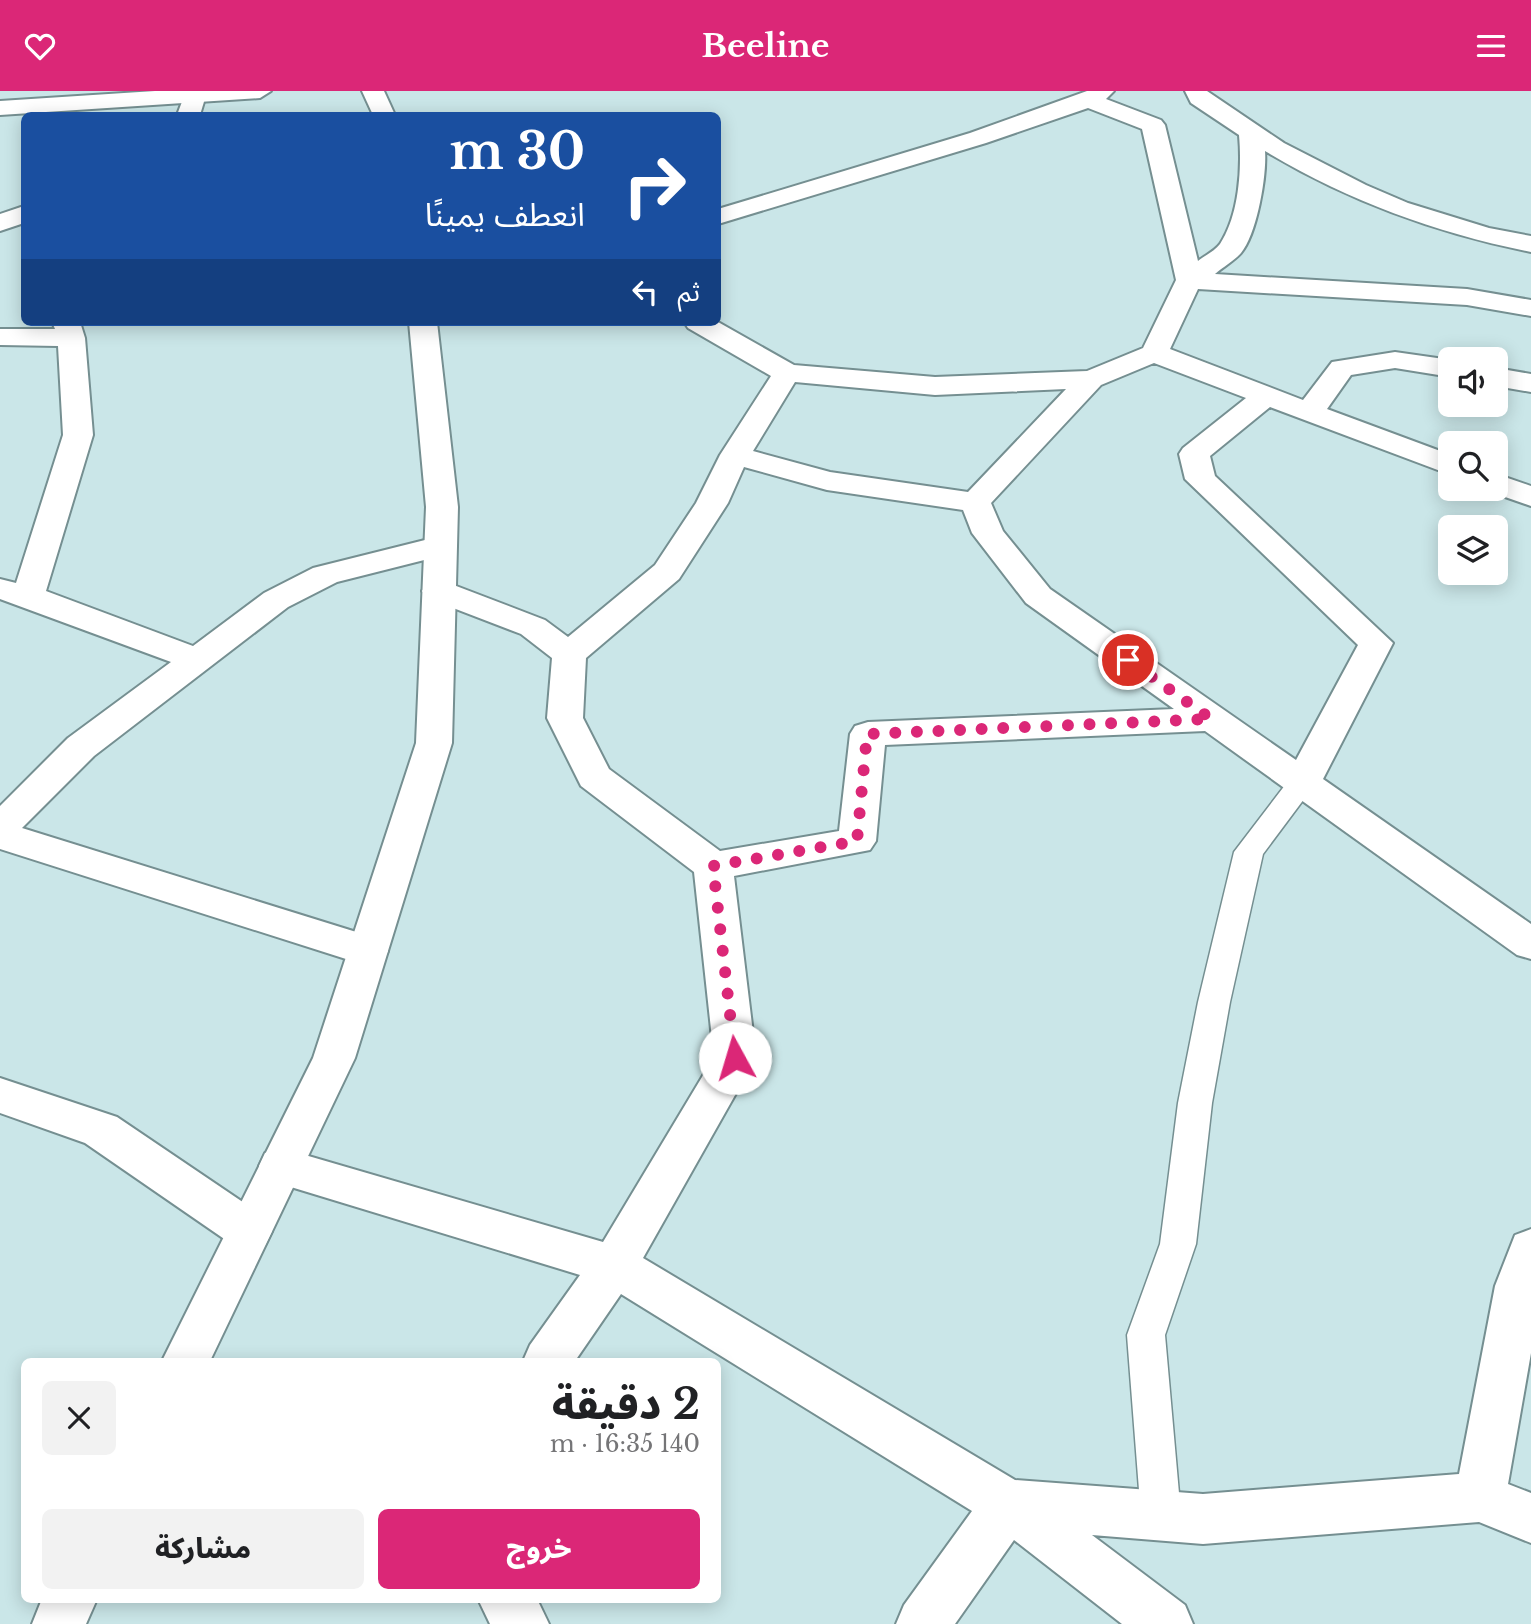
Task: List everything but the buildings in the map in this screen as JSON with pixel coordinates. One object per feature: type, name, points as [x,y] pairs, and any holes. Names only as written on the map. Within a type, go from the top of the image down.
[{"type":"street","points":[[0,108],[192,105],[260,91]]},
{"type":"street","points":[[373,91],[383,112]]},
{"type":"street","points":[[1196,91],[1199,98],[1251,134],[1368,197],[1483,236],[1531,244]]},
{"type":"street","points":[[721,215],[978,138],[1096,95],[1153,125],[1189,280]]},
{"type":"street","points":[[705,326],[787,373],[935,386],[1091,379],[1154,353],[1189,280],[1231,249],[1248,203],[1254,166],[1251,134]]},
{"type":"street","points":[[0,223],[21,215]]},
{"type":"street","points":[[1189,280],[1467,297],[1531,307]]},
{"type":"street","points":[[187,1358],[334,1058],[434,743],[442,507],[423,326]]},
{"type":"street","points":[[0,337],[69,330],[78,435],[14,592],[196,659]]},
{"type":"street","points":[[1154,353],[1438,461]]},
{"type":"street","points":[[1310,411],[1342,368],[1395,360],[1438,367]]},
{"type":"street","points":[[787,373],[735,455],[712,503],[667,572],[569,654],[565,718],[594,777],[713,866],[857,841],[867,734],[1211,719]]},
{"type":"street","points":[[975,502],[1091,379]]},
{"type":"street","points":[[1508,379],[1531,383]]},
{"type":"street","points":[[1268,395],[1194,454],[1200,479],[1377,643],[1302,783]]},
{"type":"street","points":[[735,455],[827,481],[975,502]]},
{"type":"street","points":[[1508,488],[1531,497]]},
{"type":"street","points":[[975,502],[988,533],[1038,596],[1531,944]]},
{"type":"street","points":[[0,828],[81,747],[276,600],[325,575],[440,546]]},
{"type":"street","points":[[439,591],[533,627],[569,654]]},
{"type":"street","points":[[0,835],[368,951]]},
{"type":"street","points":[[549,1358],[614,1265],[735,1058],[713,866]]},
{"type":"street","points":[[0,1095],[102,1131],[249,1231]]},
{"type":"street","points":[[281,1166],[614,1265],[1008,1504],[1166,1624]]},
{"type":"street","points":[[1480,1497],[1519,1286],[1531,1249]]},
{"type":"street","points":[[1008,1504],[1203,1519],[1480,1497],[1531,1518]]},
{"type":"street","points":[[923,1624],[1008,1504]]},
{"type":"street","points":[[59,1624],[69,1603]]},
{"type":"street","points":[[508,1603],[522,1624]]},
{"type":"lane","points":[[1161,1516],[1146,1335],[1178,1244],[1195,1103],[1214,1002],[1249,852],[1302,783]]},
{"type":"route","points":[[735,1058],[713,866],[857,841],[867,734],[1211,719],[1128,660]]}]
